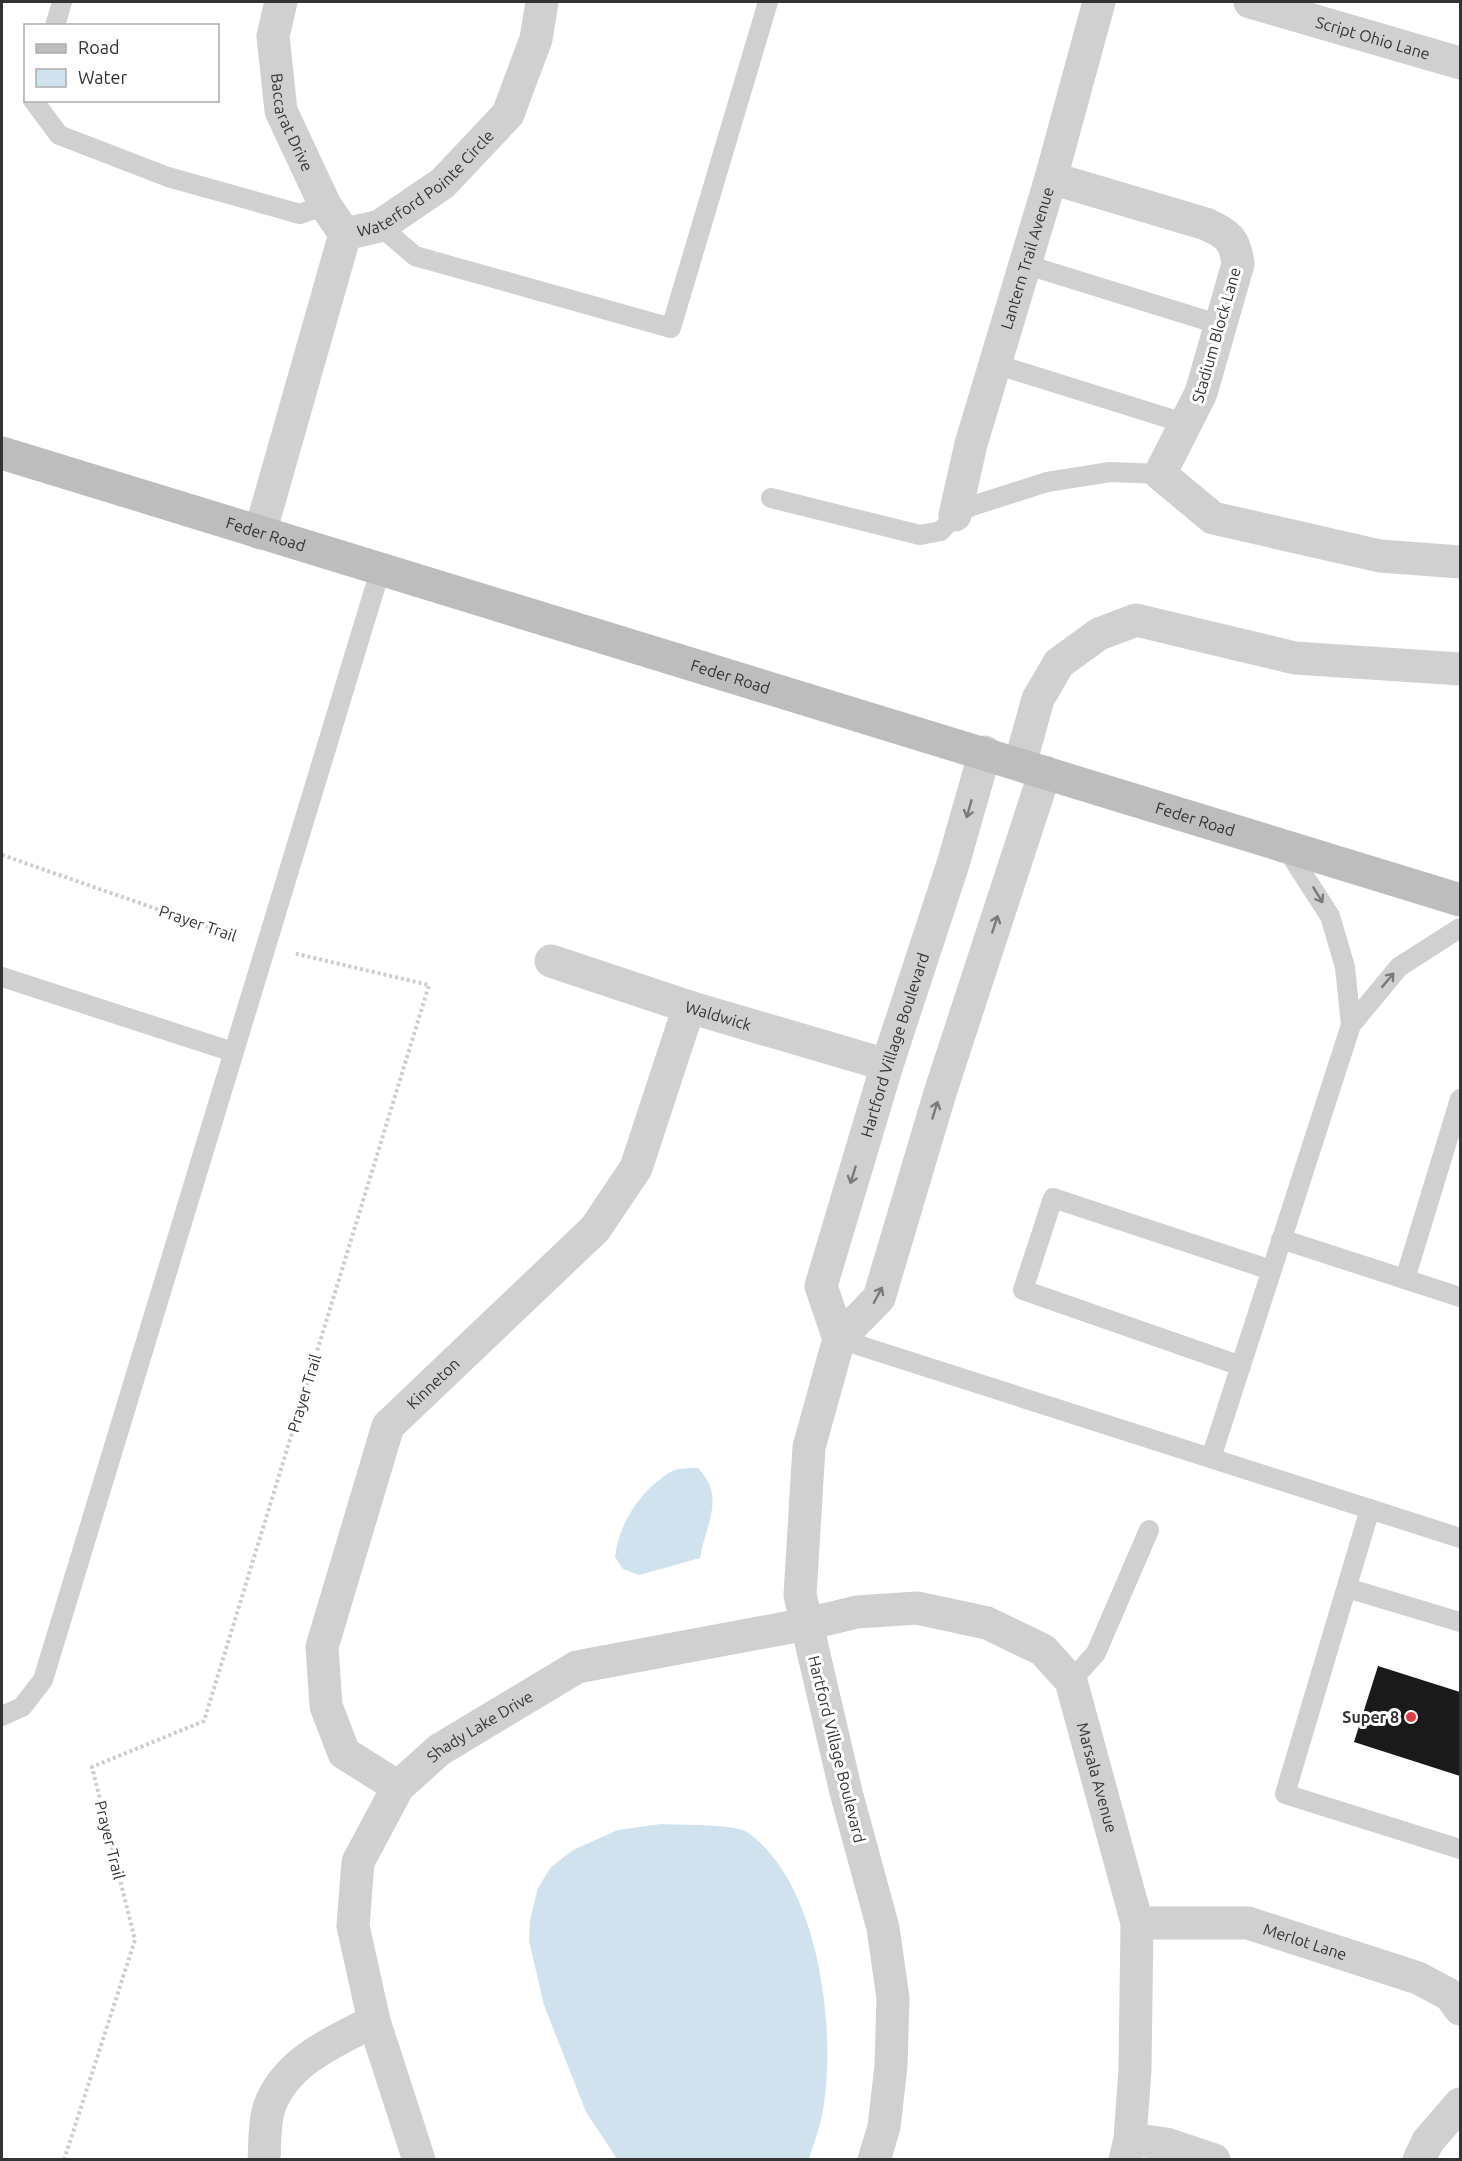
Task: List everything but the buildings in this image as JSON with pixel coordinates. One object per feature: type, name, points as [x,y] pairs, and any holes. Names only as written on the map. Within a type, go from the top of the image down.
[{"type":"main road","name":"Feder Road","points":[[2,453],[380,571],[985,753],[1461,900]]},
{"type":"street","name":"Baccarat Drive","points":[[281,2],[273,36],[280,111],[325,205],[345,234]]},
{"type":"street","name":"Waterford Pointe Circle","points":[[260,533],[345,234],[380,226],[443,183],[508,114],[536,39],[542,2]]},
{"type":"street","name":"Lantern Trail Avenue","points":[[955,515],[994,364],[1051,178],[1099,2]]},
{"type":"street","name":"Script Ohio Lane","points":[[1250,2],[1461,63]]},
{"type":"street","name":"Stadium Block Lane","points":[[1051,178],[1222,231],[1236,244],[1238,264],[1201,393],[1160,474]]},
{"type":"street","points":[[1160,474],[1213,518],[1380,556],[1461,562]]},
{"type":"street","name":"Hartford Village Boulevard","points":[[874,2160],[884,2127],[891,2066],[892,1998],[883,1928],[846,1792],[800,1595],[809,1447],[839,1339],[879,1298],[1033,768],[1038,699],[1059,663],[1099,634],[1136,620],[1295,658],[1461,669]]},
{"type":"street","name":"Hartford Village Boulevard","points":[[839,1339],[821,1286],[887,1065],[953,864],[985,753]]},
{"type":"street","name":"Waldwick","points":[[551,961],[689,1008],[887,1065]]},
{"type":"street","name":"Kinneton","points":[[398,1787],[344,1753],[326,1706],[321,1647],[388,1426],[595,1229],[636,1167],[689,1008]]},
{"type":"street","name":"Marsala Avenue","points":[[807,1624],[857,1612],[917,1608],[987,1623],[1042,1650],[1071,1681],[1137,1923],[1135,2069],[1128,2149]]},
{"type":"street","name":"Shady Lake Drive","points":[[418,2160],[374,2021],[354,1926],[358,1862],[398,1787],[439,1750],[578,1667],[807,1624]]},
{"type":"street","name":"Merlot Lane","points":[[1137,1923],[1248,1923],[1418,1978],[1450,1995],[1461,2008]]},
{"type":"street","points":[[264,2160],[268,2110],[276,2090],[308,2055],[374,2021]]},
{"type":"street","points":[[1419,2160],[1428,2141],[1461,2104]]},
{"type":"street","points":[[1128,2149],[1166,2144],[1214,2160]]},
{"type":"lane","points":[[56,24],[63,2]]},
{"type":"lane","points":[[380,226],[415,256],[671,328],[768,2]]},
{"type":"lane","points":[[34,102],[59,135],[168,177],[300,214],[325,205]]},
{"type":"lane","points":[[1024,264],[1221,326]]},
{"type":"lane","points":[[994,364],[1187,424]]},
{"type":"lane","points":[[771,498],[920,535],[941,531],[955,515],[972,506],[1047,482],[1110,472],[1160,474]]},
{"type":"lane","points":[[2,1716],[22,1707],[43,1680],[380,571]]},
{"type":"lane","points":[[1285,846],[1330,916],[1345,967],[1351,1025]]},
{"type":"lane","points":[[1211,1458],[1351,1025],[1399,967],[1461,928]]},
{"type":"lane","points":[[2,977],[233,1052]]},
{"type":"lane","points":[[1405,1280],[1461,1099]]},
{"type":"lane","points":[[1241,1366],[1023,1290],[1053,1198],[1271,1270]]},
{"type":"lane","points":[[1281,1239],[1461,1297]]},
{"type":"lane","points":[[839,1339],[1461,1538]]},
{"type":"lane","points":[[1370,1509],[1285,1794],[1461,1850]]},
{"type":"lane","points":[[1071,1681],[1096,1653],[1149,1530]]},
{"type":"lane","points":[[1347,1588],[1461,1622]]},
{"type":"path","name":"Prayer Trail","points":[[2,855],[265,946],[429,985],[204,1721],[92,1767],[135,1940],[64,2160]]},
{"type":"water","points":[[698,1468],[711,1489],[713,1500],[700,1558],[639,1575],[623,1569],[615,1557],[617,1544],[626,1520],[640,1498],[670,1472]]},
{"type":"water","points":[[661,1824],[741,1829],[772,1855],[792,1886],[807,1922],[818,1962],[825,2004],[826,2083],[822,2116],[809,2159],[617,2159],[586,2112],[544,2005],[529,1941],[530,1920],[538,1888],[551,1867],[573,1850],[618,1830]]},
{"type":"place","name":"Super 8","points":[[1411,1717]]}]
